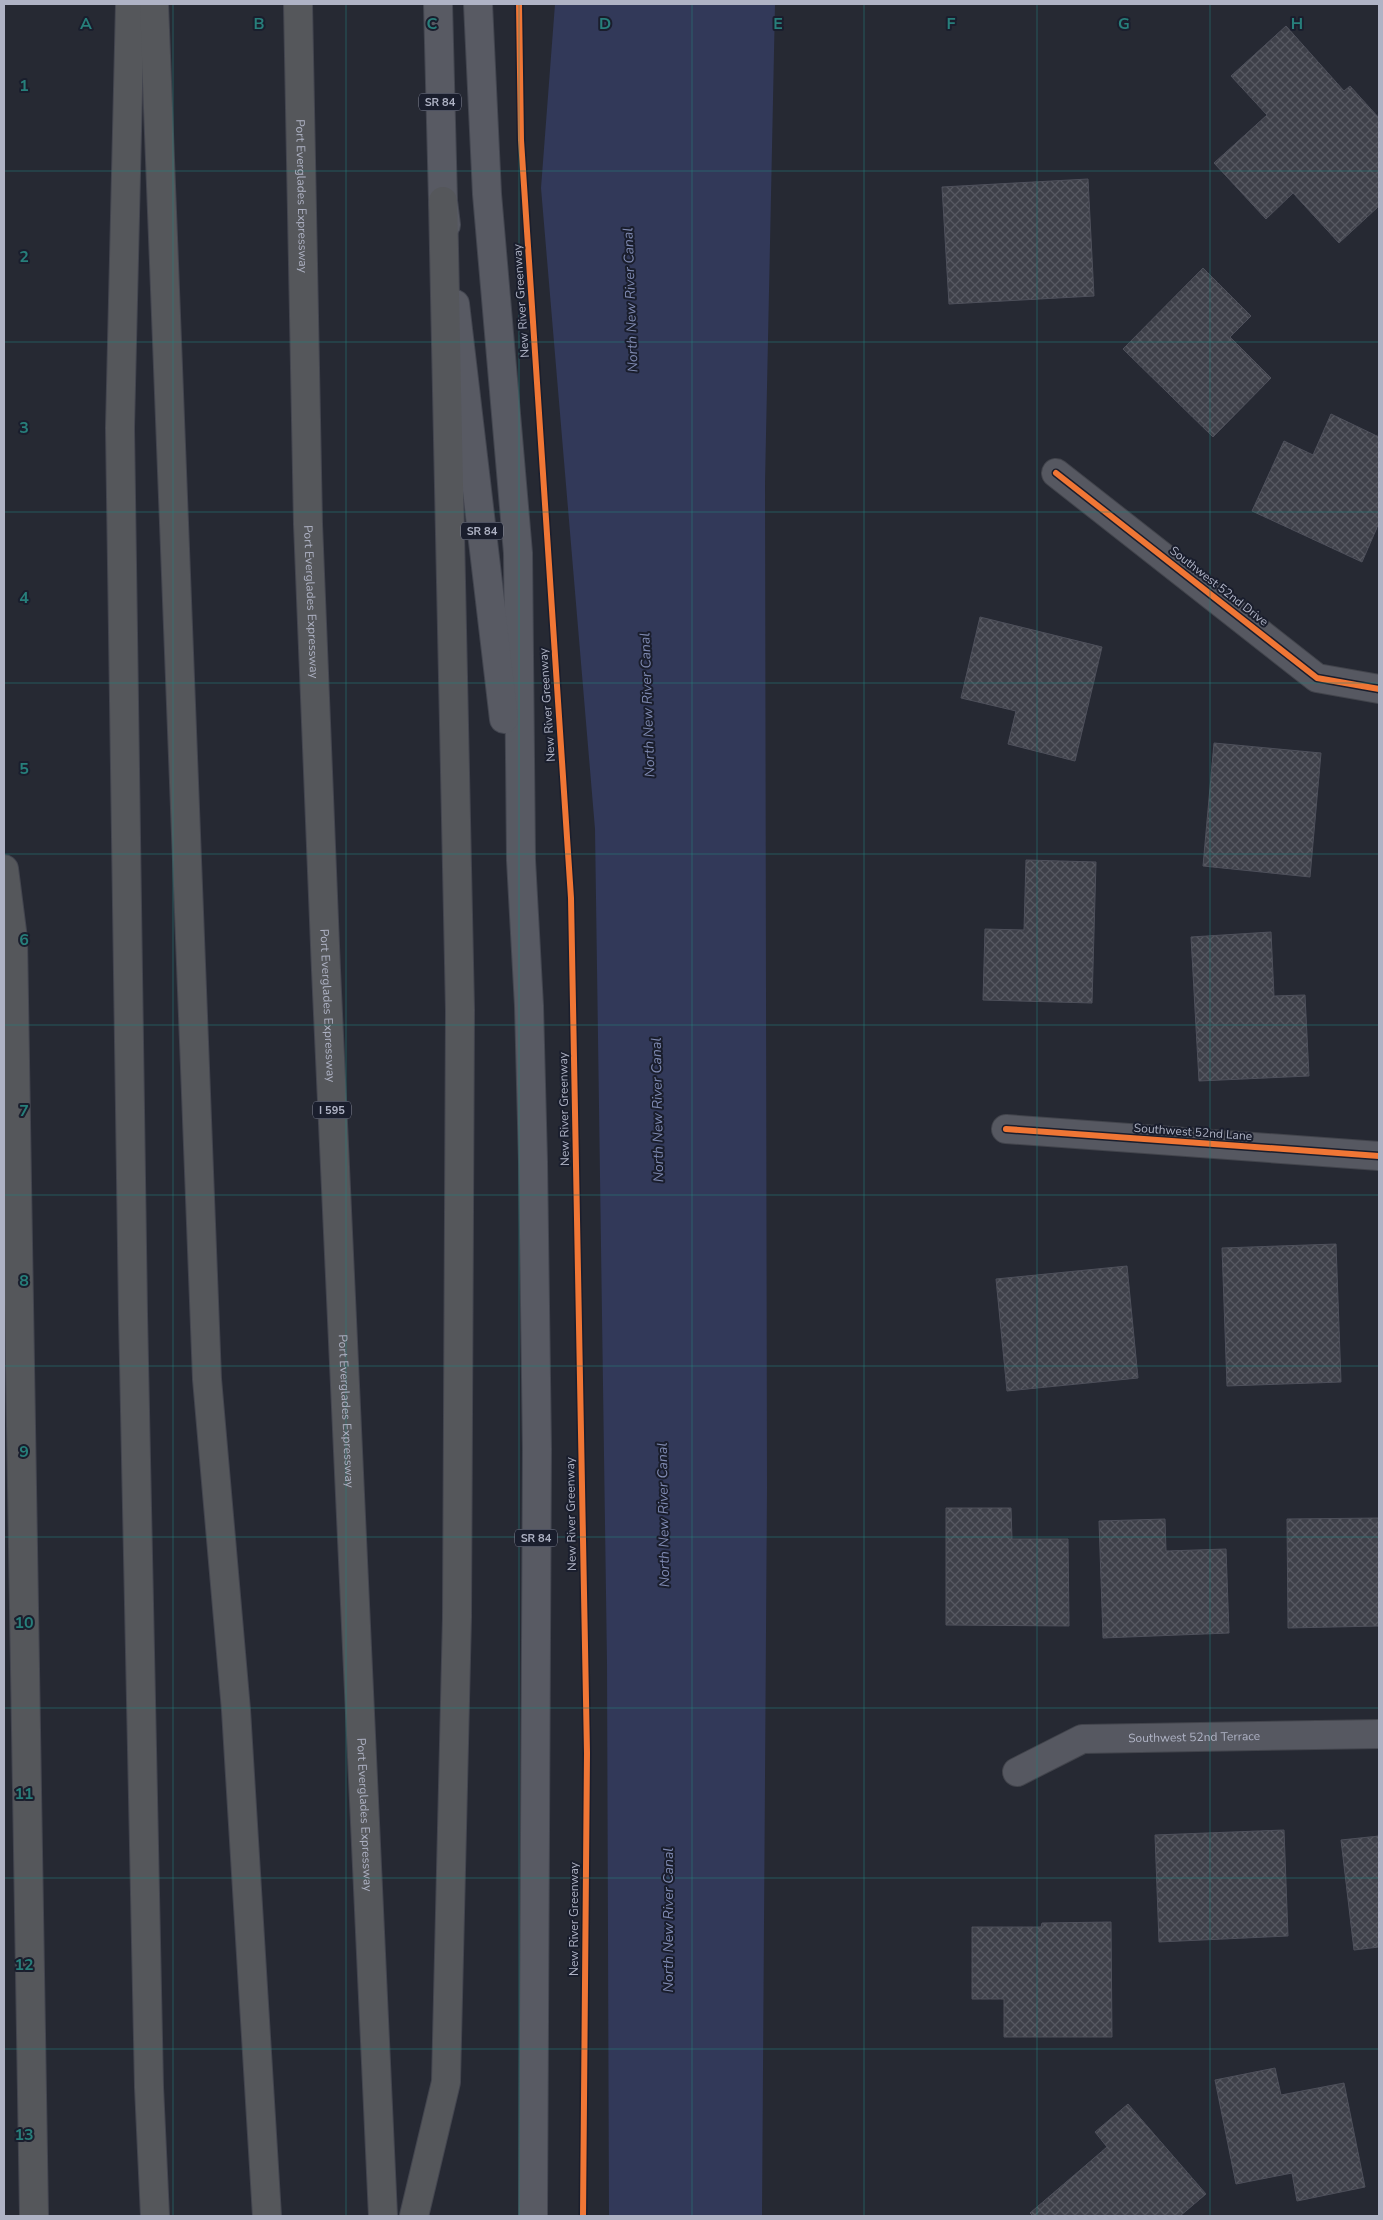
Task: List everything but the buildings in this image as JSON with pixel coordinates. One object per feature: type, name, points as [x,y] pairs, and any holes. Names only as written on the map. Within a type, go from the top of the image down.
[{"type":"highway","points":[[130,4],[120,428],[134,1324],[149,2087],[155,2216]]},
{"type":"highway","points":[[154,4],[207,1379],[236,1710],[267,2216]]},
{"type":"highway","name":"Port Everglades Expressway","points":[[298,4],[310,574],[326,980],[383,2216]]},
{"type":"highway","points":[[414,2216],[446,2082],[457,1617],[460,1010],[443,201]]},
{"type":"highway","points":[[4,869],[13,949],[34,2216]]},
{"type":"highway","points":[[146,2216],[149,2087]]},
{"type":"main road","name":"SR 84","points":[[438,4],[443,201],[521,860],[529,1006],[536,1300],[533,2216]]},
{"type":"main road","points":[[478,4],[488,194],[518,553],[521,860]]},
{"type":"street","name":"Southwest 52nd Drive","points":[[1056,473],[1317,678],[1379,689]]},
{"type":"street","name":"Southwest 52nd Lane","points":[[1006,1129],[1379,1156]]},
{"type":"street","name":"Southwest 52nd Terrace","points":[[1017,1772],[1082,1739],[1379,1734]]},
{"type":"water","name":"North New River Canal","points":[[555,4],[775,4],[765,483],[767,1487],[762,2216],[609,2216],[607,1663],[595,829],[541,188]]},
{"type":"cycle path","name":"New River Greenway","points":[[519,4],[521,140],[571,898],[587,1753],[583,2216]]},
{"type":"cycle path","points":[[1056,473],[1317,678],[1379,689]]},
{"type":"cycle path","points":[[1006,1129],[1379,1156]]}]
